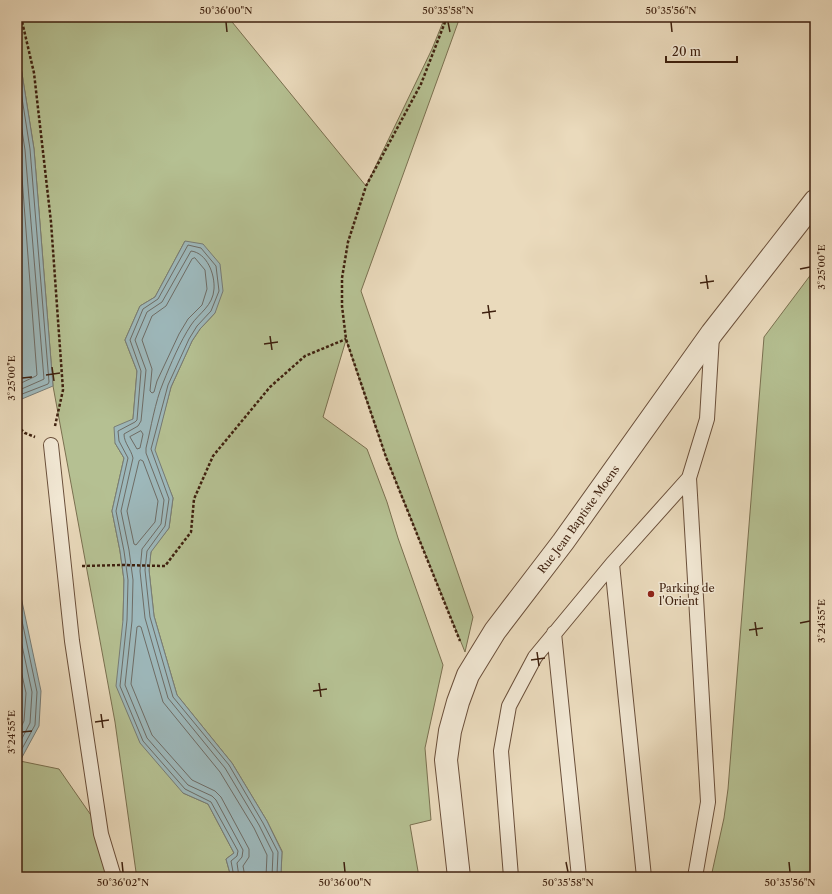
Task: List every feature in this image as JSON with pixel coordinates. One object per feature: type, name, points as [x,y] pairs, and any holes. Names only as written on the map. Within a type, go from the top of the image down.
[{"type":"street","name":"Rue Jean Baptiste Moens","points":[[459,877],[446,760],[450,731],[458,702],[468,675],[495,631],[567,535],[712,333],[815,201]]},
{"type":"lane","points":[[695,877],[708,802],[689,478],[707,419],[712,333]]},
{"type":"lane","points":[[51,445],[72,641],[100,826],[114,877]]},
{"type":"lane","points":[[511,877],[501,751],[509,706],[535,657],[612,564],[689,478]]},
{"type":"lane","points":[[612,564],[644,877]]},
{"type":"lane","points":[[554,633],[579,877]]},
{"type":"path","points":[[21,17],[34,73],[51,222],[62,374],[63,390],[51,445]]},
{"type":"path","points":[[447,17],[421,84],[366,186],[348,242],[342,278],[342,306],[346,339],[386,457],[465,652],[468,675]]},
{"type":"path","points":[[64,566],[165,566],[191,532],[194,498],[213,456],[270,387],[305,356],[346,339]]},
{"type":"green space","points":[[17,17],[228,17],[366,186],[432,49],[445,17],[460,17],[361,291],[473,617],[465,652],[386,457],[346,340],[323,417],[367,449],[387,502],[398,538],[443,665],[425,748],[431,820],[410,825],[419,877],[284,877],[281,874],[282,851],[267,821],[232,763],[177,695],[154,616],[149,570],[151,551],[169,528],[173,498],[154,450],[171,387],[192,341],[200,329],[215,313],[185,241],[155,297],[140,306],[125,340],[137,371],[133,419],[115,443],[124,458],[112,511],[124,580],[123,620],[183,793],[208,804],[234,853],[226,859],[231,877],[138,877],[136,872],[115,722],[53,386],[34,149],[17,42]]},
{"type":"green space","points":[[815,269],[815,877],[711,877],[724,818],[728,789],[764,337]]},
{"type":"green space","points":[[20,761],[59,769],[95,821],[118,877],[17,877],[17,775]]},
{"type":"water","points":[[17,42],[34,149],[53,386],[17,401]]},
{"type":"water","points":[[185,241],[203,244],[220,264],[223,291],[215,313],[200,329],[192,341],[171,387],[155,450],[173,498],[169,528],[151,552],[149,570],[154,616],[177,695],[232,763],[267,821],[282,852],[281,874],[284,877],[231,877],[226,859],[234,853],[208,804],[183,793],[140,743],[116,686],[123,620],[124,580],[112,511],[124,458],[115,443],[114,427],[133,419],[137,371],[125,340],[140,306],[155,297]]},
{"type":"water","points":[[17,578],[41,691],[39,726],[20,761],[17,775]]},
{"type":"place","name":"Parking de l'Orient","points":[[651,594]]}]
